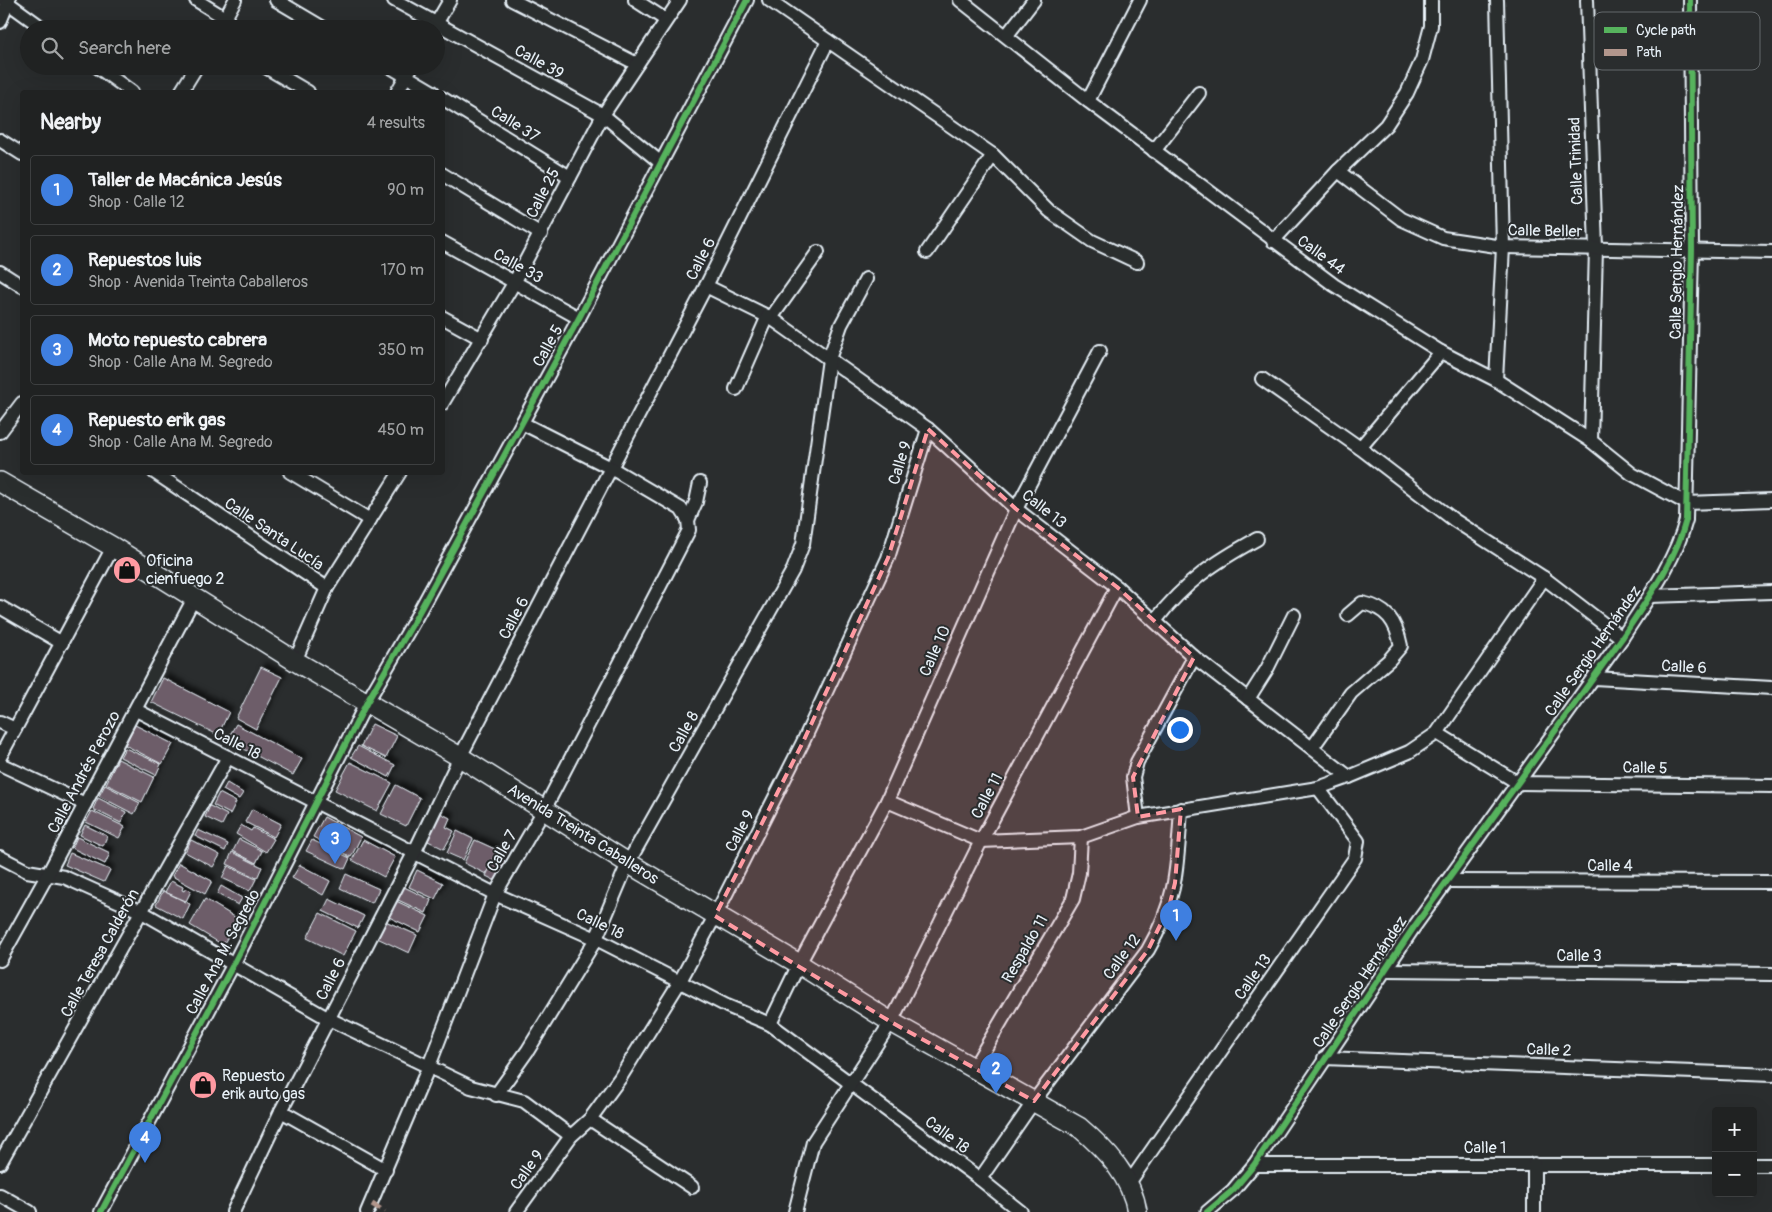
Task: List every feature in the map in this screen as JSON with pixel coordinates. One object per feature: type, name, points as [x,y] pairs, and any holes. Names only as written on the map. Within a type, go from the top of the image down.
[{"type":"street","points":[[196,0],[218,20]]},
{"type":"street","points":[[224,20],[235,0]]},
{"type":"street","points":[[276,0],[310,20]]},
{"type":"street","name":"Calle 39","points":[[394,0],[424,20]]},
{"type":"street","points":[[438,20],[450,0]]},
{"type":"street","points":[[512,0],[637,64]]},
{"type":"street","points":[[635,0],[666,20]]},
{"type":"street","name":"Calle 25","points":[[446,390],[482,339],[514,283],[603,115],[680,0]]},
{"type":"street","name":"Calle 5","points":[[367,702],[413,622],[579,318],[746,0]]},
{"type":"street","points":[[769,0],[993,155],[1049,211],[1092,241],[1137,262]]},
{"type":"street","name":"Calle 44","points":[[960,0],[1088,101],[1334,285],[1441,352],[1496,380],[1591,441],[1632,474],[1686,503]]},
{"type":"street","points":[[1007,36],[1034,0]]},
{"type":"street","points":[[1088,101],[1140,0]]},
{"type":"street","points":[[1273,241],[1338,171],[1386,125],[1406,93],[1422,60],[1431,26],[1431,0]]},
{"type":"street","points":[[1496,380],[1503,247],[1497,0]]},
{"type":"street","name":"Calle Trinidad","points":[[1587,0],[1596,248],[1591,441]]},
{"type":"street","points":[[0,22],[7,1],[32,20]]},
{"type":"street","name":"Calle 39","points":[[445,33],[603,115],[661,163]]},
{"type":"street","name":"Calle 6","points":[[233,1212],[281,1111],[414,853],[460,757],[706,286],[828,41]]},
{"type":"street","name":"Calle Sergio Hernández","points":[[1207,1212],[1233,1190],[1254,1165],[1324,1058],[1447,881],[1622,638],[1650,596],[1682,537],[1686,520],[1692,250],[1691,70]]},
{"type":"street","points":[[108,75],[129,90]]},
{"type":"street","points":[[184,90],[192,75]]},
{"type":"street","points":[[279,75],[305,90]]},
{"type":"street","points":[[398,90],[407,75]]},
{"type":"street","points":[[414,75],[431,90]]},
{"type":"street","points":[[1154,151],[1199,93]]},
{"type":"street","name":"Calle 37","points":[[445,100],[570,177]]},
{"type":"street","points":[[0,140],[20,153]]},
{"type":"street","points":[[927,252],[993,155]]},
{"type":"street","name":"Calle Beller","points":[[1338,171],[1401,219],[1443,238],[1503,247],[1772,252]]},
{"type":"street","points":[[445,176],[541,234]]},
{"type":"street","name":"Calle 33","points":[[445,244],[579,318]]},
{"type":"street","points":[[736,389],[769,317],[818,252]]},
{"type":"street","points":[[0,272],[20,285]]},
{"type":"street","name":"Calle 8","points":[[496,1095],[528,1050],[596,939],[628,863],[798,558],[802,544],[829,359],[841,325],[866,279]]},
{"type":"street","name":"Calle 13","points":[[706,286],[769,317],[928,429],[1016,508],[1117,587],[1194,657],[1350,777]]},
{"type":"street","points":[[445,319],[482,339]]},
{"type":"street","name":"Calle 10","points":[[770,1024],[799,964],[887,801],[1016,508],[1100,351]]},
{"type":"street","points":[[1360,448],[1441,352]]},
{"type":"street","points":[[1262,379],[1360,448],[1454,520],[1544,578],[1622,638]]},
{"type":"street","points":[[2,426],[20,405]]},
{"type":"street","points":[[522,422],[611,468],[681,509],[688,520]]},
{"type":"street","name":"Calle 9","points":[[516,1212],[571,1136],[590,1119],[620,1078],[679,982],[715,916],[803,742],[888,558],[928,429]]},
{"type":"street","name":"Calle Santa Lucía","points":[[158,475],[327,588]]},
{"type":"street","points":[[295,475],[370,520]]},
{"type":"street","points":[[296,661],[327,588],[398,475]]},
{"type":"street","name":"Avenida Treinta Caballeros","points":[[0,482],[113,547],[296,661],[460,757],[628,863],[799,964],[891,1022],[1079,1127],[1089,1136],[1131,1188],[1137,1212]]},
{"type":"street","name":"Calle 7","points":[[367,1212],[429,1066],[495,894],[544,810],[688,534],[688,520],[696,502],[700,483]]},
{"type":"street","points":[[1686,503],[1772,500]]},
{"type":"street","points":[[1155,621],[1192,579],[1215,562],[1257,539]]},
{"type":"street","points":[[0,757],[113,547]]},
{"type":"street","points":[[887,801],[982,841],[1081,837],[1138,817],[1318,788],[1350,777],[1409,752],[1437,733],[1544,578]]},
{"type":"street","name":"Calle 11","points":[[795,1212],[813,1142],[850,1082],[891,1022],[982,841],[1117,587]]},
{"type":"street","points":[[1650,596],[1772,592]]},
{"type":"street","name":"Calle Andrés Perozo","points":[[0,960],[136,710],[194,598]]},
{"type":"street","points":[[1312,748],[1351,693],[1389,660],[1401,646],[1398,633],[1387,613],[1376,605],[1362,603],[1348,615]]},
{"type":"street","points":[[0,607],[62,642]]},
{"type":"street","points":[[1248,698],[1267,669],[1294,615]]},
{"type":"street","points":[[1138,817],[1133,777],[1137,762],[1194,657]]},
{"type":"street","name":"Calle 6","points":[[1594,678],[1772,688]]},
{"type":"street","name":"Calle Ana M. Segredo","points":[[101,1212],[233,964],[367,702]]},
{"type":"street","name":"Calle 18","points":[[136,710],[495,894],[596,939],[727,1006],[770,1024],[980,1178],[1021,1212]]},
{"type":"street","points":[[0,722],[15,730]]},
{"type":"street","points":[[1437,733],[1518,783]]},
{"type":"street","name":"Calle Teresa Calderón","points":[[0,1163],[228,758]]},
{"type":"street","points":[[0,764],[85,804]]},
{"type":"street","name":"Calle 5","points":[[1518,783],[1772,786]]},
{"type":"street","name":"Calle 13","points":[[1131,1188],[1355,858],[1358,841],[1318,788]]},
{"type":"street","name":"Calle 12","points":[[980,1178],[1034,1101],[1148,950],[1162,926],[1175,883],[1181,809]]},
{"type":"street","name":"Respaldo 11","points":[[974,1069],[1073,899],[1079,873],[1081,837]]},
{"type":"street","points":[[0,857],[28,872],[64,876],[142,912],[329,1019],[471,1086],[496,1095],[509,1096],[524,1101],[571,1136]]},
{"type":"street","name":"Calle 4","points":[[1447,881],[1772,882]]},
{"type":"street","name":"Calle 3","points":[[1386,970],[1772,974]]},
{"type":"street","name":"Calle 2","points":[[1324,1058],[1772,1075]]},
{"type":"street","points":[[281,1111],[386,1170]]},
{"type":"street","points":[[590,1119],[692,1187]]},
{"type":"street","points":[[1534,1164],[1534,1212]]},
{"type":"street","name":"Calle 1","points":[[1254,1165],[1712,1165]]},
{"type":"street","points":[[1757,1165],[1772,1165]]},
{"type":"street","points":[[1131,1188],[1150,1212]]},
{"type":"street","points":[[0,1195],[30,1212]]},
{"type":"highlighted area","points":[[928,429],[1016,509],[1117,587],[1194,657],[1133,777],[1138,817],[1181,809],[1175,883],[1169,907],[1148,950],[1034,1101],[891,1022],[715,916],[803,742],[888,558]]},
{"type":"building","points":[[261,667],[282,677],[256,729],[236,718]]},
{"type":"building","points":[[163,678],[229,712],[218,735],[151,702]]},
{"type":"building","points":[[236,724],[302,759],[293,775],[227,740]]},
{"type":"building","points":[[372,724],[397,736],[386,758],[361,746]]},
{"type":"building","points":[[135,725],[173,744],[162,764],[125,745]]},
{"type":"building","points":[[358,746],[395,765],[389,777],[351,757]]},
{"type":"building","points":[[125,748],[161,764],[156,775],[120,757]]},
{"type":"building","points":[[118,759],[154,777],[142,802],[106,784]]},
{"type":"building","points":[[350,762],[392,783],[377,811],[335,790]]},
{"type":"building","points":[[227,783],[243,793],[239,799],[223,790]]},
{"type":"building","points":[[105,785],[140,803],[134,814],[99,796]]},
{"type":"building","points":[[396,785],[420,798],[406,826],[381,814]]},
{"type":"building","points":[[219,793],[236,802],[230,814],[213,805]]},
{"type":"building","points":[[98,798],[126,812],[121,823],[93,809]]},
{"type":"building","points":[[210,806],[227,815],[222,825],[205,817]]},
{"type":"building","points":[[252,809],[281,824],[274,837],[245,822]]},
{"type":"building","points":[[92,811],[125,827],[119,838],[86,822]]},
{"type":"building","points":[[440,813],[450,818],[446,827],[454,831],[444,849],[426,840]]},
{"type":"building","points":[[324,817],[361,837],[351,857],[313,837]]},
{"type":"building","points":[[85,825],[107,836],[103,846],[80,835]]},
{"type":"building","points":[[241,825],[251,831],[253,828],[274,839],[266,852],[236,834]]},
{"type":"building","points":[[198,830],[228,844],[225,851],[195,836]]},
{"type":"building","points":[[457,831],[473,839],[463,860],[447,853]]},
{"type":"building","points":[[77,837],[110,853],[105,864],[72,848]]},
{"type":"building","points":[[239,839],[262,851],[256,863],[233,851]]},
{"type":"building","points":[[191,840],[220,855],[213,867],[185,852]]},
{"type":"building","points":[[312,840],[350,858],[345,869],[306,851]]},
{"type":"building","points":[[363,840],[395,857],[384,877],[352,860]]},
{"type":"building","points":[[475,840],[497,850],[486,874],[464,863]]},
{"type":"building","points":[[232,852],[262,867],[257,878],[227,864]]},
{"type":"building","points":[[70,853],[110,870],[104,882],[65,865]]},
{"type":"building","points":[[495,857],[505,861],[496,881],[486,876]]},
{"type":"building","points":[[179,863],[212,881],[205,894],[172,876]]},
{"type":"building","points":[[300,865],[330,881],[323,895],[292,878]]},
{"type":"building","points":[[228,866],[256,879],[250,891],[222,878]]},
{"type":"building","points":[[417,870],[443,883],[435,899],[409,887]]},
{"type":"building","points":[[346,874],[379,889],[372,903],[340,888]]},
{"type":"building","points":[[171,881],[183,887],[182,890],[184,891],[186,888],[191,891],[186,901],[165,892]]},
{"type":"building","points":[[221,886],[242,898],[238,905],[217,894]]},
{"type":"building","points":[[402,886],[431,900],[426,913],[396,899]]},
{"type":"building","points":[[163,891],[190,904],[183,919],[156,905]]},
{"type":"building","points":[[205,899],[238,919],[223,945],[190,925]]},
{"type":"building","points":[[329,899],[364,916],[358,928],[323,911]]},
{"type":"building","points":[[394,900],[428,916],[420,932],[387,916]]},
{"type":"building","points":[[320,913],[356,931],[343,956],[307,938]]},
{"type":"building","points":[[383,920],[417,935],[409,953],[375,937]]},
{"type":"marked path","points":[[372,1204],[385,1212]]},
{"type":"cycle path","points":[[101,1212],[233,965],[367,702],[413,623],[579,318],[747,0]]},
{"type":"cycle path","points":[[1690,0],[1690,12]]},
{"type":"cycle path","points":[[1207,1212],[1233,1190],[1254,1165],[1414,927],[1622,638],[1659,581],[1675,551],[1686,520],[1692,250],[1691,70]]},
{"type":"place","name":"Oficina cienfuego 2","points":[[127,570]]},
{"type":"place","name":"Moto repuesto cabrera","points":[[335,864]]},
{"type":"place","name":"Taller de Macánica Jesús","points":[[1176,941]]},
{"type":"place","name":"Repuesto erik auto gas","points":[[203,1085]]},
{"type":"place","name":"Repuestos luis","points":[[996,1094]]},
{"type":"place","name":"Repuesto erik gas","points":[[145,1163]]}]
